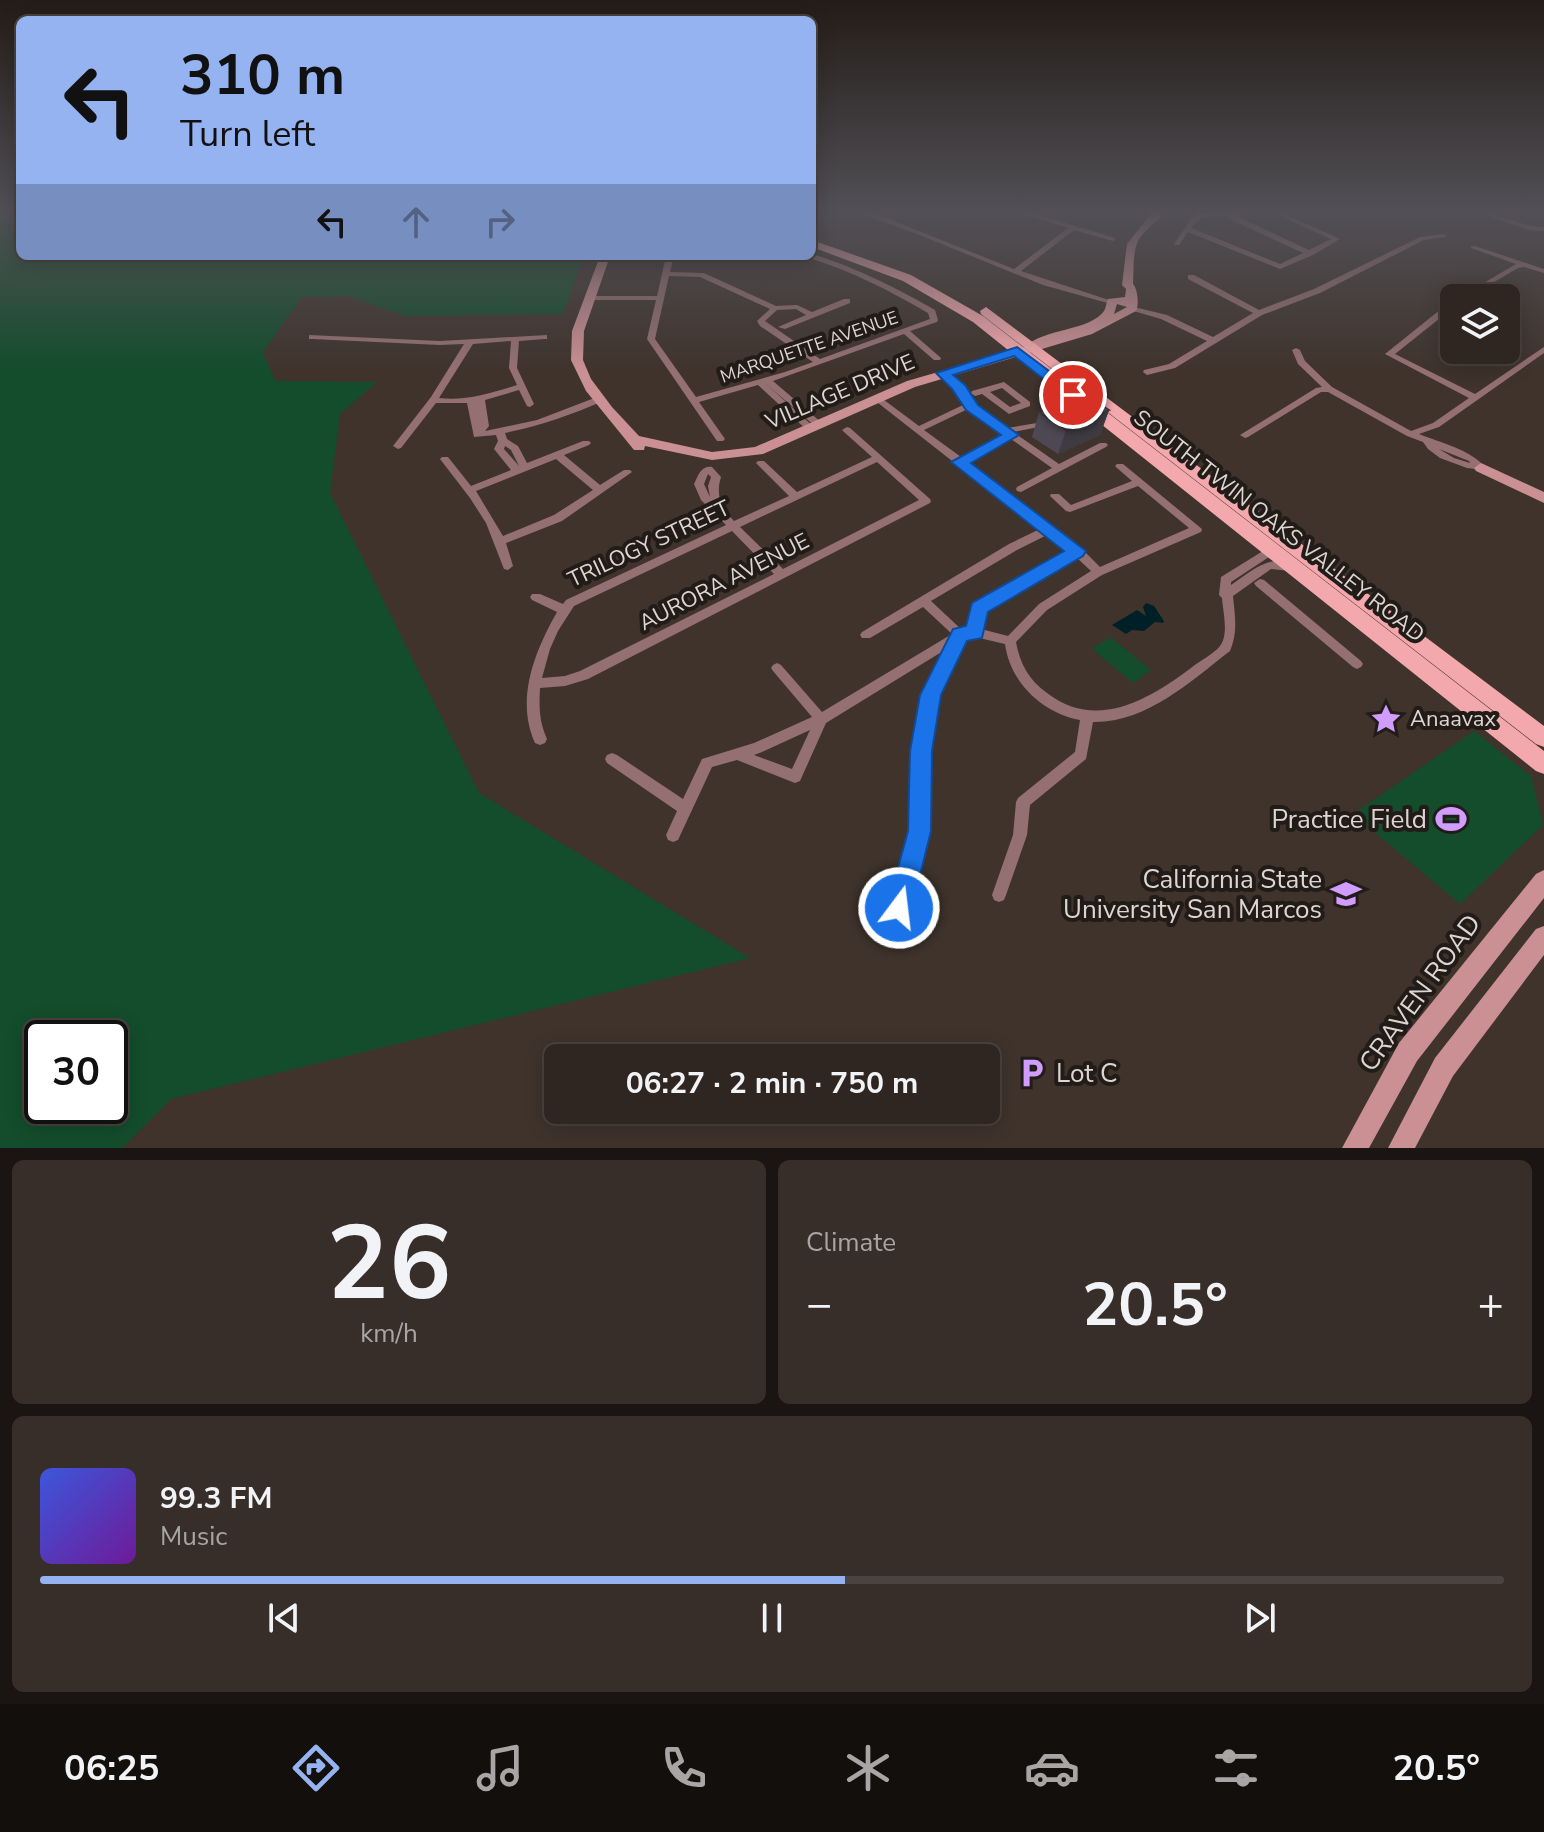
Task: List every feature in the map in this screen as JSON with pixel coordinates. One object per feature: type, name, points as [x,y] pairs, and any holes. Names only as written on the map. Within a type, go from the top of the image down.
[{"type":"main road","name":"SOUTH TWIN OAKS VALLEY ROAD","points":[[872,264],[920,285],[1024,349],[1349,589],[1544,738]]},
{"type":"main road","name":"SOUTH TWIN OAKS VALLEY ROAD","points":[[897,264],[926,276],[991,314],[1024,349],[1271,550],[1544,764]]},
{"type":"main road","points":[[1271,550],[1295,557],[1349,589]]},
{"type":"street","name":"VILLAGE DRIVE","points":[[602,264],[575,339],[581,373],[617,423],[636,440],[639,447],[710,463],[758,451],[946,372],[1100,327],[1130,308],[1131,288],[1127,285]]},
{"type":"street","points":[[669,264],[651,339],[720,439]]},
{"type":"street","name":"MARQUETTE AVENUE","points":[[693,401],[764,382],[934,320],[932,312],[895,290],[838,264]]},
{"type":"street","points":[[996,264],[1080,297],[1164,317],[1212,340]]},
{"type":"street","points":[[1015,272],[1026,264]]},
{"type":"street","name":"VILLAGE DRIVE","points":[[1024,349],[1038,341],[1099,321],[1127,285],[1130,264]]},
{"type":"street","points":[[1147,372],[1172,366],[1259,313],[1317,291],[1371,264]]},
{"type":"street","points":[[1520,264],[1544,271]]},
{"type":"street","points":[[1486,284],[1516,266],[1524,265]]},
{"type":"street","points":[[667,274],[701,275],[775,308],[797,307],[812,315]]},
{"type":"street","points":[[1191,277],[1259,313]]},
{"type":"street","points":[[592,295],[660,296]]},
{"type":"street","points":[[782,327],[847,301]]},
{"type":"street","points":[[775,308],[764,316],[763,324],[818,362]]},
{"type":"street","points":[[1440,314],[1389,354],[1472,396]]},
{"type":"street","points":[[905,331],[937,358]]},
{"type":"street","points":[[312,337],[469,343],[544,337]]},
{"type":"street","points":[[515,341],[513,368],[530,404]]},
{"type":"street","points":[[398,446],[434,400],[469,343]]},
{"type":"street","points":[[1410,434],[1436,425],[1472,396],[1544,349]]},
{"type":"street","points":[[1296,350],[1301,362],[1329,389],[1427,441],[1430,448],[1446,451],[1466,466],[1481,468],[1544,498]]},
{"type":"street","points":[[946,372],[974,396],[1008,433],[1059,469]]},
{"type":"street","points":[[764,382],[815,427]]},
{"type":"street","points":[[434,400],[453,403],[475,400],[520,387]]},
{"type":"street","points":[[1245,435],[1319,390],[1329,389]]},
{"type":"street","points":[[917,430],[974,396]]},
{"type":"street","points":[[475,400],[477,435],[501,436],[600,399]]},
{"type":"street","points":[[877,399],[1050,529],[1098,572]]},
{"type":"street","points":[[959,462],[1008,433],[1046,423]]},
{"type":"street","points":[[847,430],[878,458]]},
{"type":"street","points":[[501,436],[515,448],[520,468]]},
{"type":"street","points":[[501,436],[499,449],[505,458],[520,468]]},
{"type":"street","points":[[470,490],[586,443]]},
{"type":"street","points":[[1021,489],[1103,445]]},
{"type":"street","points":[[505,458],[517,454]]},
{"type":"street","points":[[557,454],[599,490]]},
{"type":"street","name":"TRILOGY STREET","points":[[540,739],[532,727],[532,697],[556,618],[570,603],[878,458]]},
{"type":"street","name":"AURORA AVENUE","points":[[536,683],[565,681],[584,675],[926,501],[878,458]]},
{"type":"street","points":[[445,459],[470,490],[502,541],[508,566]]},
{"type":"street","points":[[710,463],[716,477],[713,486],[717,508]]},
{"type":"street","points":[[710,463],[699,484],[709,503],[782,575]]},
{"type":"street","points":[[761,463],[796,497]]},
{"type":"street","points":[[1010,641],[1043,607],[1098,572],[1197,529],[1120,466]]},
{"type":"street","points":[[502,541],[558,518],[627,472]]},
{"type":"street","points":[[1055,496],[1070,509],[1140,482]]},
{"type":"street","points":[[701,488],[713,486]]},
{"type":"street","points":[[866,635],[1013,547],[1050,529]]},
{"type":"street","points":[[1010,641],[1013,663],[1031,688],[1062,710],[1101,719],[1137,710],[1226,648],[1231,629],[1225,580],[1271,550]]},
{"type":"street","points":[[975,632],[979,608],[1077,551]]},
{"type":"street","points":[[1225,595],[1269,565],[1294,568]]},
{"type":"street","points":[[1260,583],[1357,664]]},
{"type":"street","points":[[536,597],[564,610]]},
{"type":"street","points":[[925,602],[960,635]]},
{"type":"street","points":[[673,835],[707,763],[757,748],[821,719],[960,635],[975,632],[1010,641]]},
{"type":"street","points":[[899,908],[919,831],[921,751],[931,695],[960,635]]},
{"type":"street","points":[[777,668],[821,719]]},
{"type":"street","points":[[999,895],[1020,835],[1023,802],[1081,755],[1087,718]]},
{"type":"street","points":[[737,754],[795,777],[821,719]]},
{"type":"street","points":[[612,759],[685,808]]},
{"type":"street","name":"CRAVEN ROAD","points":[[1355,1148],[1408,1052],[1544,881]]},
{"type":"street","points":[[1401,1148],[1444,1067],[1544,937]]},
{"type":"green space","points":[[0,264],[580,264],[563,314],[406,316],[349,296],[302,297],[263,352],[275,381],[377,382],[340,414],[330,493],[479,793],[750,958],[171,1099],[122,1148],[0,1148]]},
{"type":"green space","points":[[1110,637],[1151,670],[1133,683],[1092,649]]},
{"type":"green space","name":"Practice Field","points":[[1474,731],[1531,776],[1543,825],[1460,904],[1353,814]]},
{"type":"water","points":[[1146,603],[1154,606],[1163,623],[1155,622],[1144,631],[1132,630],[1126,634],[1112,625],[1137,610],[1146,616],[1143,607]]},
{"type":"building","points":[[1084,394],[1109,410],[1066,430],[1039,412]]},
{"type":"place","name":"Anaavax","points":[[1386,719]]},
{"type":"place","name":"Practice Field","points":[[1451,819]]},
{"type":"place","name":"California State University San Marcos","points":[[1346,894]]},
{"type":"place","name":"Lot C","points":[[1032,1073]]},
{"type":"route","points":[[899,908],[919,831],[921,751],[931,695],[960,635],[975,632],[979,608],[1077,551],[959,462],[1012,435],[971,407],[966,397],[958,391],[960,388],[943,373],[1017,351],[1073,395]]}]
